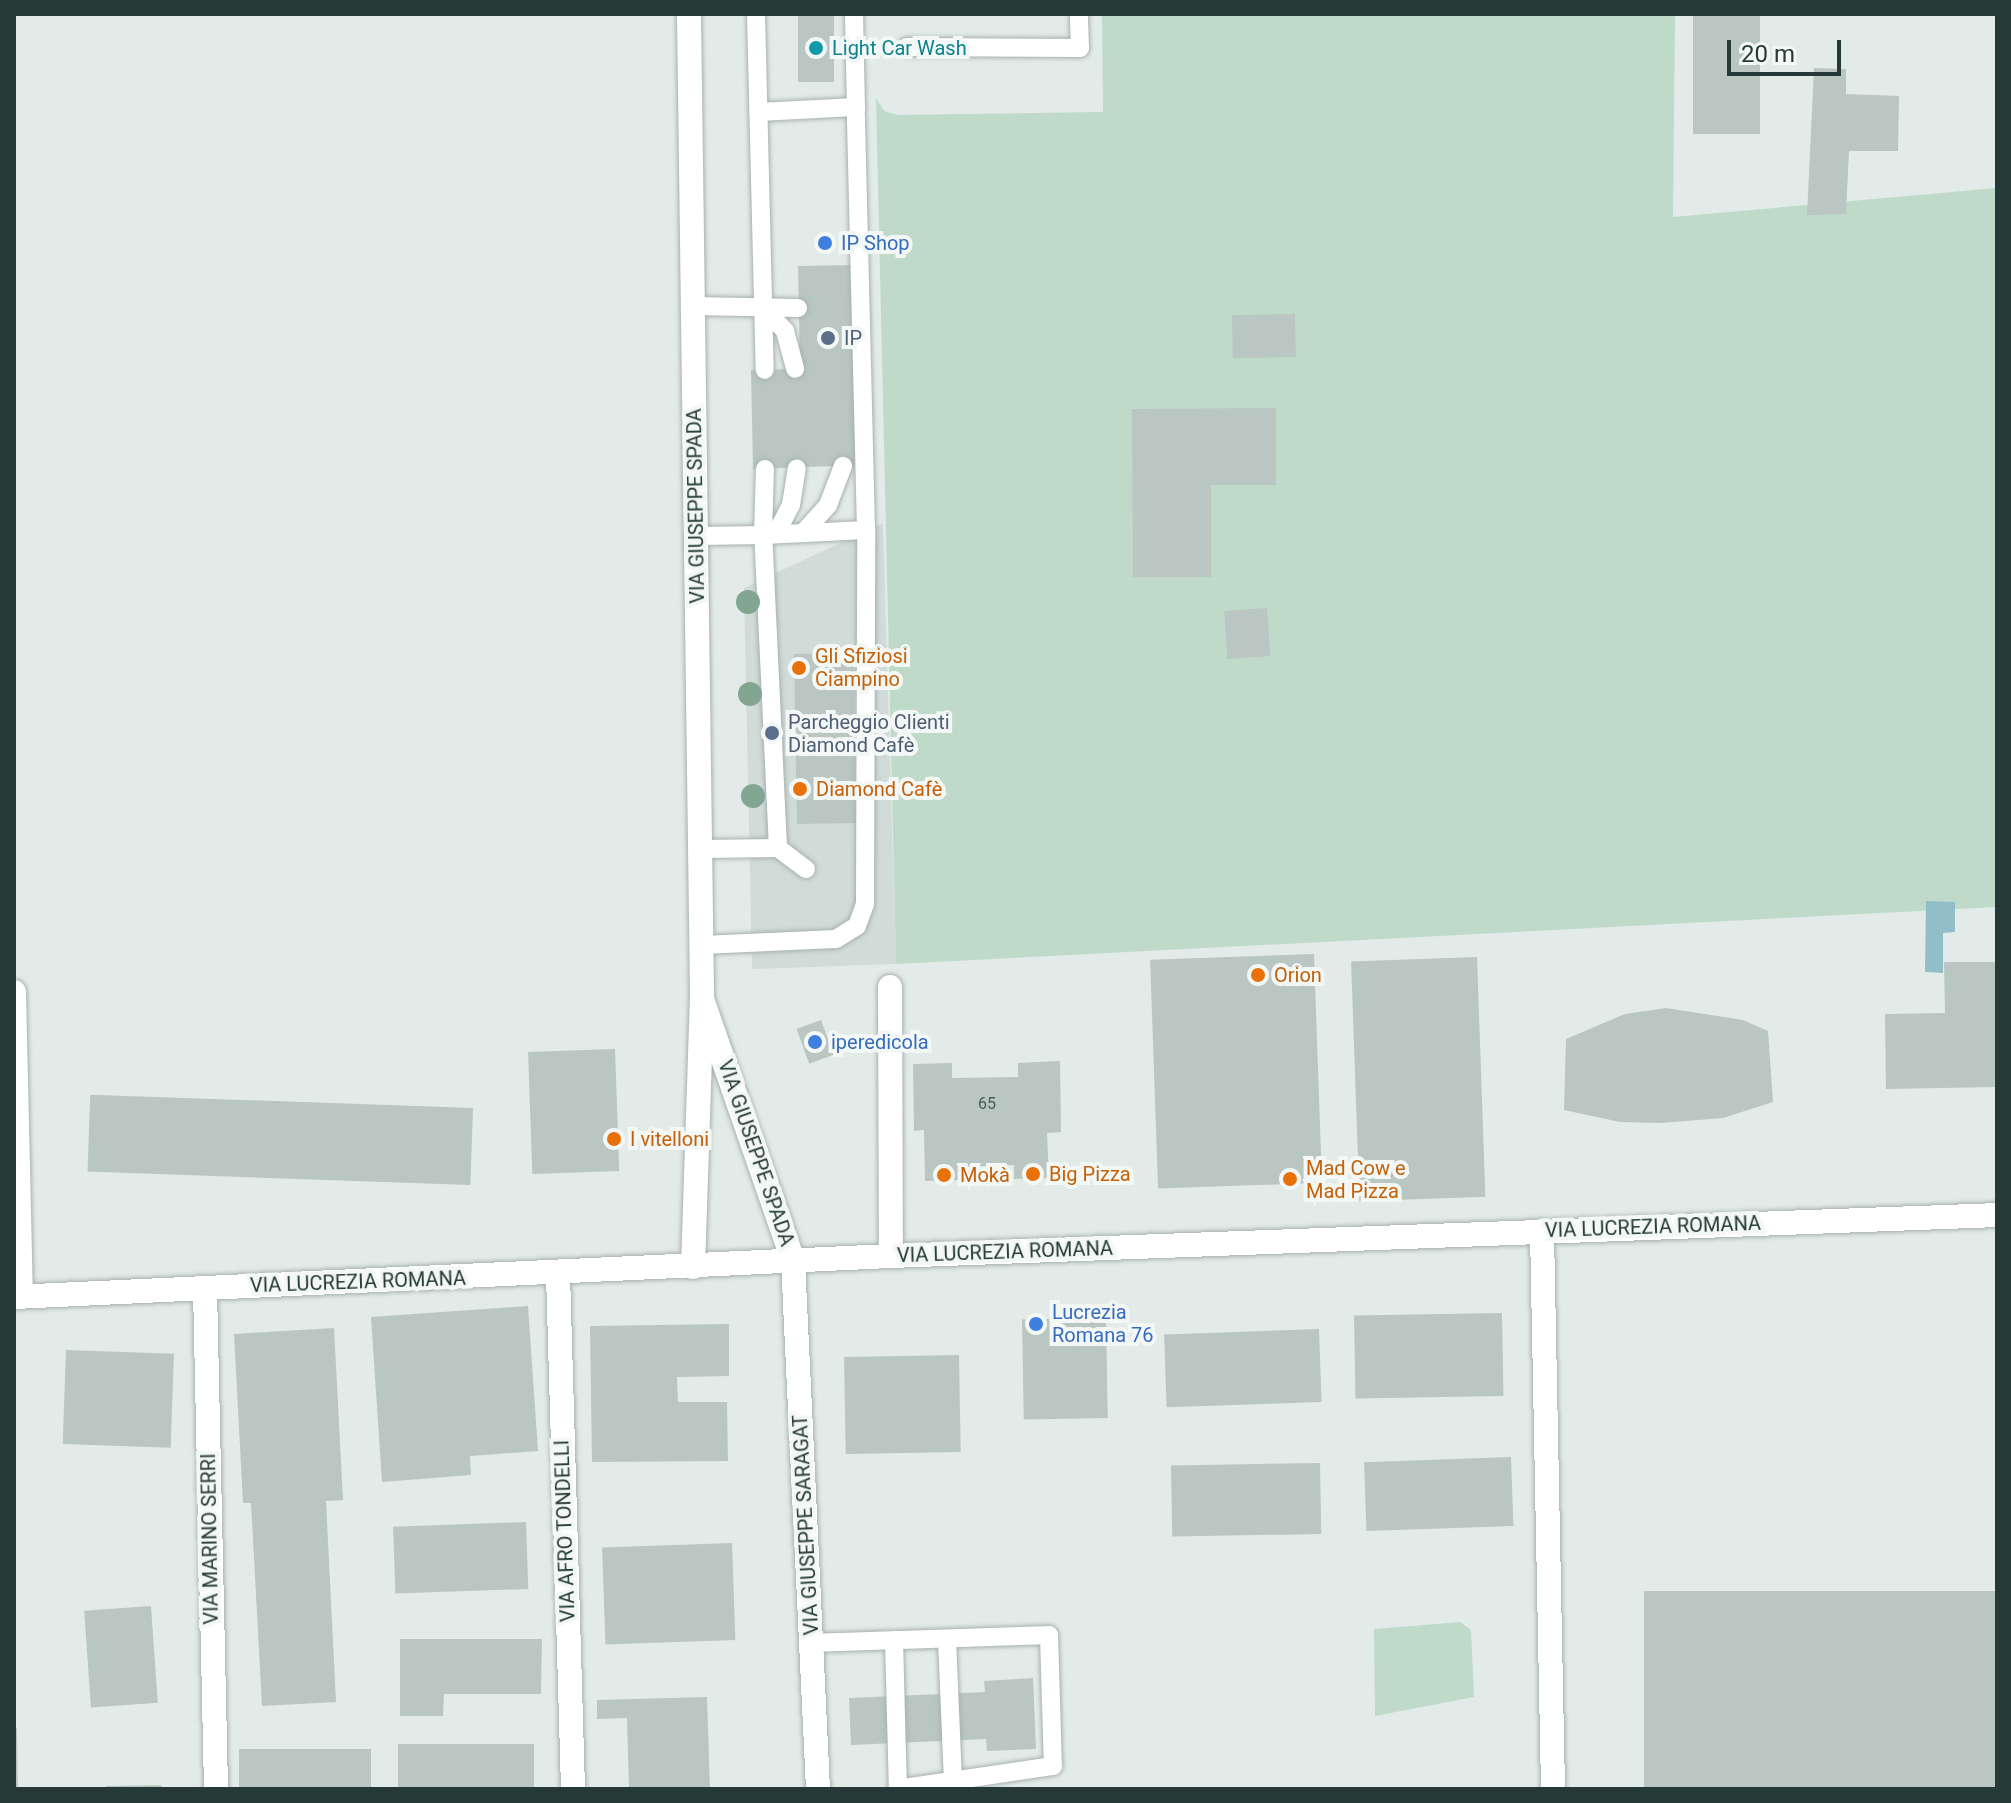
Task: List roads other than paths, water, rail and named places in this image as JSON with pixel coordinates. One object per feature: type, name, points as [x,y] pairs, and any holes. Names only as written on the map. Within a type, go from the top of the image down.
[{"type":"street","name":"VIA GIUSEPPE SPADA","points":[[689,14],[702,945],[693,1267]]},
{"type":"street","points":[[890,987],[891,1256]]},
{"type":"street","points":[[14,992],[17,1297]]},
{"type":"street","name":"VIA GIUSEPPE SPADA","points":[[702,999],[793,1261]]},
{"type":"street","name":"VIA LUCREZIA ROMANA","points":[[17,1297],[891,1256],[1997,1215]]},
{"type":"street","points":[[1542,1231],[1553,1789]]},
{"type":"street","name":"VIA GIUSEPPE SARAGAT","points":[[793,1261],[818,1789]]},
{"type":"street","name":"VIA AFRO TONDELLI","points":[[558,1274],[573,1789]]},
{"type":"street","name":"VIA MARINO SERRI","points":[[205,1289],[216,1789]]},
{"type":"lane","points":[[756,14],[765,370]]},
{"type":"lane","points":[[702,945],[836,939],[862,916],[866,530],[854,14]]},
{"type":"lane","points":[[907,47],[1080,48],[1079,14]]},
{"type":"lane","points":[[758,112],[856,107]]},
{"type":"lane","points":[[693,306],[798,308]]},
{"type":"lane","points":[[763,308],[785,331],[795,369]]},
{"type":"lane","points":[[803,533],[828,505],[843,466]]},
{"type":"lane","points":[[770,535],[791,505],[797,468]]},
{"type":"lane","points":[[765,469],[770,535],[778,848]]},
{"type":"lane","points":[[696,536],[866,530]]},
{"type":"lane","points":[[701,849],[778,848],[806,869]]},
{"type":"lane","points":[[811,1643],[894,1640],[947,1639],[1049,1635],[1053,1766],[898,1789],[894,1640]]},
{"type":"lane","points":[[947,1639],[953,1780]]},
{"type":"water","points":[[1926,901],[1955,902],[1955,932],[1943,933],[1943,973],[1925,972]]},
{"type":"place","name":"Light Car Wash","points":[[816,48]]},
{"type":"place","name":"IP Shop","points":[[825,243]]},
{"type":"place","name":"IP","points":[[828,338]]},
{"type":"place","name":"Gli Sfiziosi Ciampino","points":[[799,668]]},
{"type":"place","name":"Parcheggio Clienti Diamond Cafè","points":[[772,733]]},
{"type":"place","name":"Diamond Cafè","points":[[800,789]]},
{"type":"place","name":"Orion","points":[[1258,975]]},
{"type":"place","name":"iperedicola","points":[[815,1042]]},
{"type":"place","name":"I vitelloni","points":[[614,1139]]},
{"type":"place","name":"Big Pizza","points":[[1033,1174]]},
{"type":"place","name":"Mokà","points":[[944,1175]]},
{"type":"place","name":"Mad Cow e Mad Pizza","points":[[1290,1179]]},
{"type":"place","name":"Lucrezia Romana 76","points":[[1036,1324]]}]
